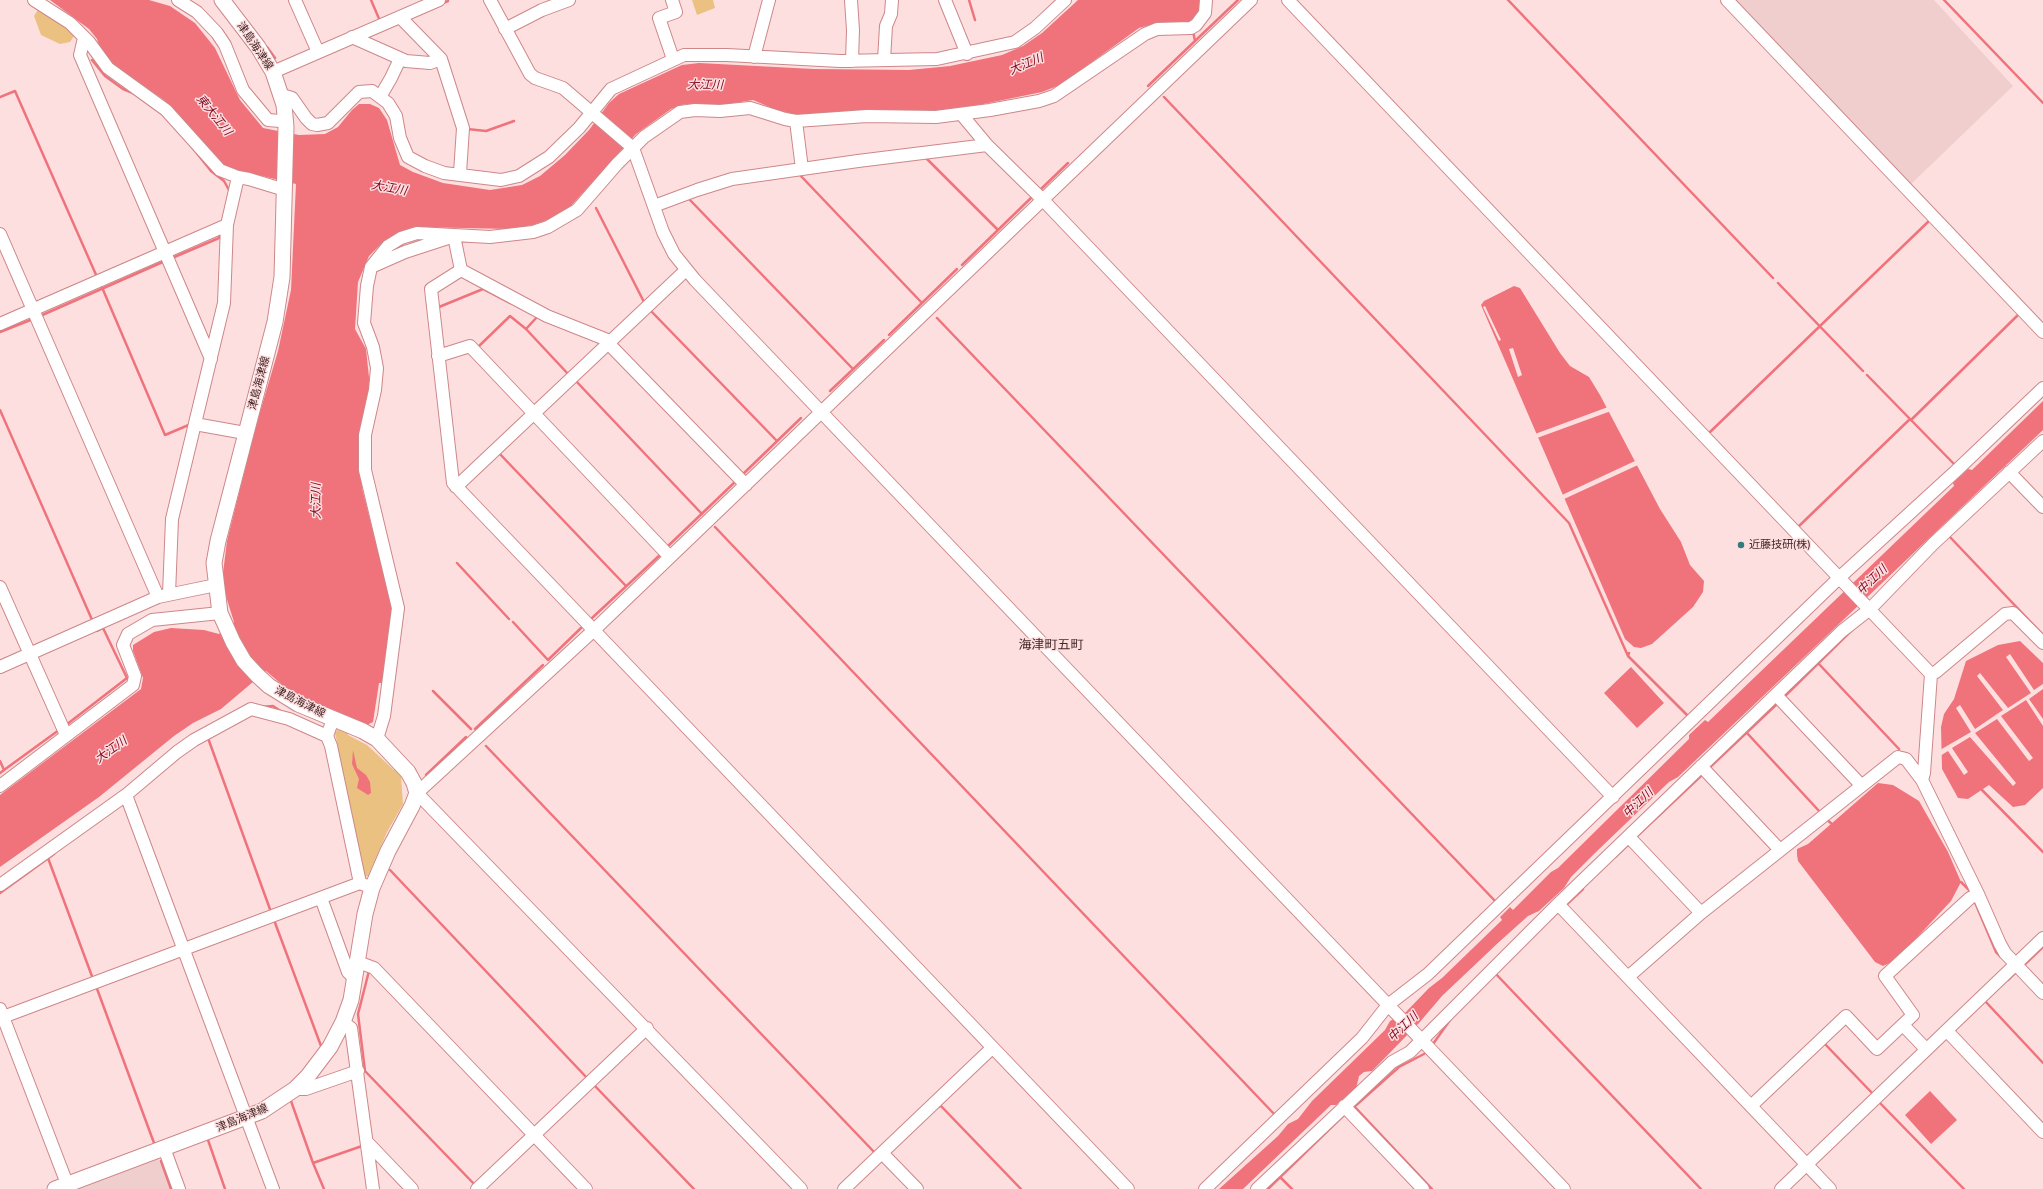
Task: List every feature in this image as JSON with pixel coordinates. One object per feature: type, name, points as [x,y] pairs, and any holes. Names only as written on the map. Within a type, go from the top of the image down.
[{"type":"main road","name":"津島海津線","points":[[64,1187],[164,1148],[247,1118],[269,1107],[295,1089],[320,1063],[330,1048],[343,1022],[351,1000],[365,914],[366,886],[388,851],[412,806],[417,793],[408,772],[377,739],[298,704],[277,691],[256,675],[244,660],[222,617],[214,563],[218,541],[245,433],[275,322],[282,277],[285,188],[282,95],[273,72],[258,47],[222,0]]},
{"type":"street","points":[[34,0],[70,23],[108,68],[166,110],[211,163],[220,170],[238,177],[285,188]]},
{"type":"street","points":[[178,0],[197,12],[217,33],[225,45],[243,90],[268,120],[283,124]]},
{"type":"street","points":[[295,0],[318,52]]},
{"type":"street","points":[[273,72],[439,0]]},
{"type":"street","points":[[490,0],[530,74],[535,78],[563,88],[632,146],[663,232],[674,254],[686,270],[1564,1189]]},
{"type":"street","points":[[505,29],[540,5],[569,0]]},
{"type":"street","points":[[672,0],[676,12],[659,18],[673,59]]},
{"type":"street","points":[[754,57],[769,0]]},
{"type":"street","points":[[851,0],[853,30],[852,61]]},
{"type":"street","points":[[884,60],[886,26],[891,14],[892,0]]},
{"type":"street","points":[[945,0],[967,54]]},
{"type":"street","points":[[282,95],[292,98],[306,118],[312,124],[317,125],[328,123],[359,92],[372,91],[388,103],[396,116],[400,138],[408,157],[425,166],[444,172],[460,173],[501,180],[519,176],[550,157],[593,113],[611,89],[684,55],[852,61],[926,61],[967,54],[1015,42],[1035,28],[1065,0]]},
{"type":"street","points":[[377,739],[384,716],[398,608],[367,486],[365,470],[365,435],[375,390],[377,368],[364,323],[364,302],[372,267],[388,246],[401,238],[417,233],[490,237],[533,232],[548,227],[577,210],[632,146],[680,112],[695,110],[720,111],[750,108],[796,121],[867,116],[936,117],[962,115],[1039,101],[1054,96],[1145,34],[1157,29],[1191,28],[1196,25],[1205,13],[1206,0]]},
{"type":"street","points":[[801,1189],[647,1028],[417,793],[594,630],[1251,0]]},
{"type":"street","points":[[1288,0],[1931,674],[1924,772],[1922,780]]},
{"type":"street","points":[[1727,0],[2043,332]]},
{"type":"street","points":[[400,17],[441,58],[464,128],[460,173]]},
{"type":"street","points":[[84,38],[80,55],[211,359]]},
{"type":"street","points":[[352,38],[406,61],[430,63],[441,58]]},
{"type":"street","points":[[380,96],[400,59]]},
{"type":"street","points":[[962,115],[988,145],[1613,797]]},
{"type":"street","points":[[796,121],[802,169]]},
{"type":"street","points":[[654,206],[732,179],[988,145]]},
{"type":"street","points":[[164,595],[172,519],[224,303],[227,225],[238,177]]},
{"type":"street","points":[[0,324],[227,225]]},
{"type":"street","points":[[0,234],[33,310],[164,595]]},
{"type":"street","points":[[454,236],[461,270]]},
{"type":"street","points":[[461,270],[547,316],[609,342],[746,485]]},
{"type":"street","points":[[461,270],[431,289],[453,483],[1128,1189]]},
{"type":"street","points":[[456,487],[686,270]]},
{"type":"street","points":[[438,356],[470,346],[670,557]]},
{"type":"street","points":[[1205,1189],[1362,1038],[1391,1007],[1428,974],[2043,388]]},
{"type":"street","points":[[195,424],[245,433]]},
{"type":"street","points":[[1257,1189],[1392,1062],[1410,1052],[1558,904],[1933,544],[2043,441]]},
{"type":"street","points":[[2009,472],[2043,507]]},
{"type":"street","points":[[0,667],[164,595],[216,584]]},
{"type":"street","points":[[0,587],[66,735]]},
{"type":"street","points":[[1931,674],[1936,672],[2005,614],[2013,613],[2043,643]]},
{"type":"street","points":[[0,786],[133,685],[135,676],[123,645],[128,634],[152,620],[222,617]]},
{"type":"street","points":[[1776,695],[1861,785]]},
{"type":"street","points":[[0,885],[126,795],[177,752],[194,740],[251,709],[289,719],[327,736]]},
{"type":"street","points":[[64,1187],[2,1013],[321,898],[366,886],[331,746],[327,736],[333,719]]},
{"type":"street","points":[[1628,976],[1700,913],[1898,757],[1906,759],[1922,780],[1978,894],[2000,944],[2043,993]]},
{"type":"street","points":[[1701,766],[1780,850]]},
{"type":"street","points":[[126,795],[273,1189]]},
{"type":"street","points":[[1629,837],[1700,913]]},
{"type":"street","points":[[1751,1106],[1846,1016],[1877,1049],[1914,1015],[1885,976],[1970,898],[1978,894]]},
{"type":"street","points":[[321,898],[348,972],[355,979]]},
{"type":"street","points":[[1558,904],[1830,1189]]},
{"type":"street","points":[[1781,1189],[2043,938]]},
{"type":"street","points":[[358,962],[374,968],[586,1189]]},
{"type":"street","points":[[343,1022],[351,1028],[368,1143],[373,1189]]},
{"type":"street","points":[[1903,1025],[1926,1049]]},
{"type":"street","points":[[477,1189],[647,1028]]},
{"type":"street","points":[[1947,1031],[2043,1132]]},
{"type":"street","points":[[844,1189],[992,1048]]},
{"type":"street","points":[[295,1089],[306,1088],[358,1071]]},
{"type":"street","points":[[1344,1106],[1423,1189]]},
{"type":"street","points":[[368,1143],[412,1189]]},
{"type":"street","points":[[164,1148],[179,1189]]},
{"type":"street","points":[[882,1153],[917,1189]]},
{"type":"shaded area","points":[[692,0],[713,0],[715,8],[697,15]]},
{"type":"shaded area","points":[[1735,0],[1934,0],[2013,86],[1909,186]]},
{"type":"shaded area","points":[[39,8],[76,33],[70,42],[60,44],[41,35],[34,16]]},
{"type":"shaded area","points":[[338,729],[348,732],[348,735],[367,745],[394,770],[396,769],[401,776],[403,804],[387,832],[368,876],[365,877],[335,733]]},
{"type":"shaded area","points":[[159,1159],[170,1189],[76,1189]]},
{"type":"water","points":[[50,0],[149,0],[170,6],[195,23],[215,48],[240,100],[263,128],[299,135],[325,134],[338,127],[359,104],[370,104],[379,108],[387,120],[400,165],[413,172],[443,183],[490,190],[522,185],[540,176],[565,155],[589,130],[609,103],[619,94],[682,65],[699,63],[814,69],[909,70],[950,66],[1002,55],[1023,46],[1042,33],[1078,0],[1201,0],[1200,16],[1190,22],[1160,22],[1139,28],[1060,85],[1042,92],[964,108],[938,112],[847,111],[793,114],[774,109],[753,100],[722,105],[685,104],[671,109],[636,134],[570,207],[550,219],[533,225],[510,229],[416,227],[398,233],[380,245],[369,256],[358,282],[355,329],[366,349],[370,387],[361,473],[362,488],[392,607],[383,683],[379,683],[373,722],[367,725],[326,709],[286,688],[266,671],[221,709],[193,723],[174,736],[99,797],[0,867],[0,795],[141,689],[143,678],[133,651],[133,645],[154,632],[171,628],[204,630],[219,634],[234,622],[225,593],[223,573],[227,541],[255,429],[278,351],[291,290],[296,184],[241,171],[238,175],[228,171],[226,166],[218,161],[186,123],[164,100],[112,64],[101,52],[97,39],[89,29]]},
{"type":"water","points":[[1514,286],[1520,288],[1560,353],[1570,366],[1589,377],[1660,509],[1681,542],[1690,565],[1704,581],[1703,592],[1693,607],[1652,644],[1641,648],[1634,647],[1625,639],[1481,305],[1484,301]]},
{"type":"water","name":"中江川","points":[[2043,401],[2043,430],[1678,777],[1669,782],[1571,877],[1564,888],[1539,911],[1528,916],[1442,996],[1419,1023],[1372,1071],[1364,1072],[1359,1076],[1356,1089],[1336,1105],[1331,1105],[1243,1189],[1219,1189],[1278,1136],[1288,1124],[1298,1119],[1312,1101],[1385,1030],[1390,1021],[1405,1013],[1429,988],[1442,978],[1502,920],[1500,917],[1510,907],[1513,910],[1551,872],[1558,868],[1689,739],[1689,735],[1705,720],[1708,722],[1954,486],[1953,483],[1968,469],[1972,470]]},
{"type":"water","points":[[2020,641],[2043,663],[2043,788],[2025,805],[2013,807],[1989,785],[1968,799],[1958,798],[1942,769],[1941,727],[1944,714],[1954,699],[1966,661],[1998,645]]},
{"type":"water","points":[[1631,667],[1664,703],[1637,728],[1604,693]]},
{"type":"water","points":[[353,750],[357,768],[366,775],[370,782],[371,793],[368,795],[357,788],[359,779],[352,764]]},
{"type":"water","points":[[1878,783],[1893,785],[1919,801],[1948,852],[1961,882],[1951,901],[1896,960],[1883,966],[1875,962],[1798,861],[1797,855],[1797,849],[1808,844]]},
{"type":"water","points":[[1930,1091],[1957,1120],[1931,1144],[1905,1115]]},
{"type":"pier","points":[[1485,306],[1501,340],[1499,341],[1483,307]]},
{"type":"pier","points":[[1513,348],[1522,375],[1518,377],[1509,349]]},
{"type":"pier","points":[[1608,407],[1611,411],[1537,438],[1535,434]]},
{"type":"pier","points":[[1635,461],[1638,465],[1564,499],[1562,495]]},
{"type":"pier","points":[[2010,654],[2034,690],[2043,684],[2043,689],[2029,699],[2043,719],[2043,726],[2026,700],[2001,716],[2033,758],[2029,761],[1997,719],[1975,733],[2016,783],[2013,786],[1970,737],[1952,748],[1968,772],[1964,775],[1948,751],[1940,756],[1940,750],[1971,732],[1956,708],[1960,705],[1975,729],[2003,710],[1977,676],[1980,673],[2008,708],[2031,693],[2006,657]]},
{"type":"waterway","points":[[371,0],[380,21]]},
{"type":"waterway","points":[[969,0],[975,20]]},
{"type":"waterway","points":[[1195,41],[1238,0]]},
{"type":"waterway","points":[[1508,0],[1773,278]]},
{"type":"waterway","points":[[1944,0],[2043,103]]},
{"type":"waterway","points":[[443,3],[448,1]]},
{"type":"waterway","points":[[1148,86],[1195,41],[1193,31]]},
{"type":"waterway","points":[[267,47],[275,58]]},
{"type":"waterway","points":[[92,60],[105,76],[123,89],[133,93]]},
{"type":"waterway","points":[[0,97],[15,91],[97,277]]},
{"type":"waterway","points":[[1164,97],[1569,523],[1628,656]]},
{"type":"waterway","points":[[467,129],[486,131],[514,121]]},
{"type":"waterway","points":[[192,147],[211,171],[224,181],[229,190]]},
{"type":"waterway","points":[[925,157],[998,230]]},
{"type":"waterway","points":[[1039,191],[1068,163]]},
{"type":"waterway","points":[[799,174],[922,303]]},
{"type":"waterway","points":[[962,265],[1033,196]]},
{"type":"waterway","points":[[690,200],[853,369]]},
{"type":"waterway","points":[[596,208],[644,302]]},
{"type":"waterway","points":[[1709,433],[1930,220]]},
{"type":"waterway","points":[[172,258],[219,238],[220,232]]},
{"type":"waterway","points":[[40,316],[165,261]]},
{"type":"waterway","points":[[889,335],[957,269]]},
{"type":"waterway","points":[[1778,283],[1863,371]]},
{"type":"waterway","points":[[101,285],[165,435],[191,424]]},
{"type":"waterway","points":[[439,307],[483,289],[510,303]]},
{"type":"waterway","points":[[651,311],[777,441]]},
{"type":"waterway","points":[[1911,420],[2020,313]]},
{"type":"waterway","points":[[477,348],[510,316],[526,329],[569,375]]},
{"type":"waterway","points":[[526,329],[537,317]]},
{"type":"waterway","points":[[937,318],[1497,903]]},
{"type":"waterway","points":[[0,332],[33,319]]},
{"type":"waterway","points":[[830,391],[884,340]]},
{"type":"waterway","points":[[1867,375],[1955,465]]},
{"type":"waterway","points":[[575,380],[702,514]]},
{"type":"waterway","points":[[0,410],[93,622]]},
{"type":"waterway","points":[[741,476],[801,418]]},
{"type":"waterway","points":[[1798,527],[1910,419]]},
{"type":"waterway","points":[[498,452],[626,586]]},
{"type":"waterway","points":[[667,547],[736,481]]},
{"type":"waterway","points":[[715,527],[1276,1116]]},
{"type":"waterway","points":[[1949,536],[2043,635]]},
{"type":"waterway","points":[[592,618],[661,554]]},
{"type":"waterway","points":[[457,563],[509,619]]},
{"type":"waterway","points":[[513,622],[548,660],[581,628]]},
{"type":"waterway","points":[[66,725],[127,678],[103,628],[97,631],[96,629]]},
{"type":"waterway","points":[[1783,698],[1852,630]]},
{"type":"waterway","points":[[1629,653],[1628,656],[1689,717]]},
{"type":"waterway","points":[[1818,663],[1899,749]]},
{"type":"waterway","points":[[475,729],[543,665]]},
{"type":"waterway","points":[[433,691],[471,729]]},
{"type":"waterway","points":[[1709,768],[1778,703]]},
{"type":"waterway","points":[[261,707],[273,706],[282,712]]},
{"type":"waterway","points":[[4,770],[59,730]]},
{"type":"waterway","points":[[1747,733],[1820,812]]},
{"type":"waterway","points":[[426,775],[466,737]]},
{"type":"waterway","points":[[208,738],[271,912]]},
{"type":"waterway","points":[[486,746],[876,1154]]},
{"type":"waterway","points":[[0,761],[4,770],[0,773]]},
{"type":"waterway","points":[[1635,838],[1703,774]]},
{"type":"waterway","points":[[1982,790],[2043,852]]},
{"type":"waterway","points":[[1826,819],[1832,824]]},
{"type":"waterway","points":[[1615,857],[1630,843]]},
{"type":"waterway","points":[[0,893],[54,854]]},
{"type":"waterway","points":[[48,858],[93,979]]},
{"type":"waterway","points":[[390,870],[588,1079]]},
{"type":"waterway","points":[[1961,882],[1971,892]]},
{"type":"waterway","points":[[1565,906],[1583,889]]},
{"type":"waterway","points":[[1974,900],[1996,952],[2001,957]]},
{"type":"waterway","points":[[274,920],[321,1046]]},
{"type":"waterway","points":[[2023,966],[2043,947]]},
{"type":"waterway","points":[[369,971],[358,1014],[365,1071],[475,1185]]},
{"type":"waterway","points":[[2008,980],[2017,971]]},
{"type":"waterway","points":[[1495,973],[1701,1189]]},
{"type":"waterway","points":[[96,986],[154,1143]]},
{"type":"waterway","points":[[1985,1001],[2043,1063]]},
{"type":"waterway","points":[[1433,1044],[1450,1020]]},
{"type":"waterway","points":[[1823,1042],[1874,1095]]},
{"type":"waterway","points":[[1354,1107],[1399,1067],[1424,1054]]},
{"type":"waterway","points":[[594,1085],[694,1189]]},
{"type":"waterway","points":[[291,1101],[313,1163]]},
{"type":"waterway","points":[[1879,1102],[1964,1189]]},
{"type":"waterway","points":[[939,1107],[940,1105],[1021,1189]]},
{"type":"waterway","points":[[1353,1105],[1432,1189]]},
{"type":"waterway","points":[[1268,1189],[1346,1113]]},
{"type":"waterway","points":[[208,1140],[225,1189]]},
{"type":"waterway","points":[[324,1189],[313,1163],[362,1146]]},
{"type":"waterway","points":[[161,1161],[171,1189]]},
{"type":"waterway","points":[[1280,1177],[1292,1189]]},
{"type":"place","name":"近藤技研(株)","points":[[1741,545]]},
{"type":"district","name":"海津町五町","points":[[1051,645]]},
{"type":"water label","name":"大江川","points":[[1026,64]]},
{"type":"water label","name":"大江川","points":[[705,85]]},
{"type":"water label","name":"東大江川","points":[[214,115]]},
{"type":"water label","name":"大江川","points":[[389,188]]},
{"type":"water label","name":"大江川","points":[[316,501]]},
{"type":"water label","name":"大江川","points":[[111,750]]}]
